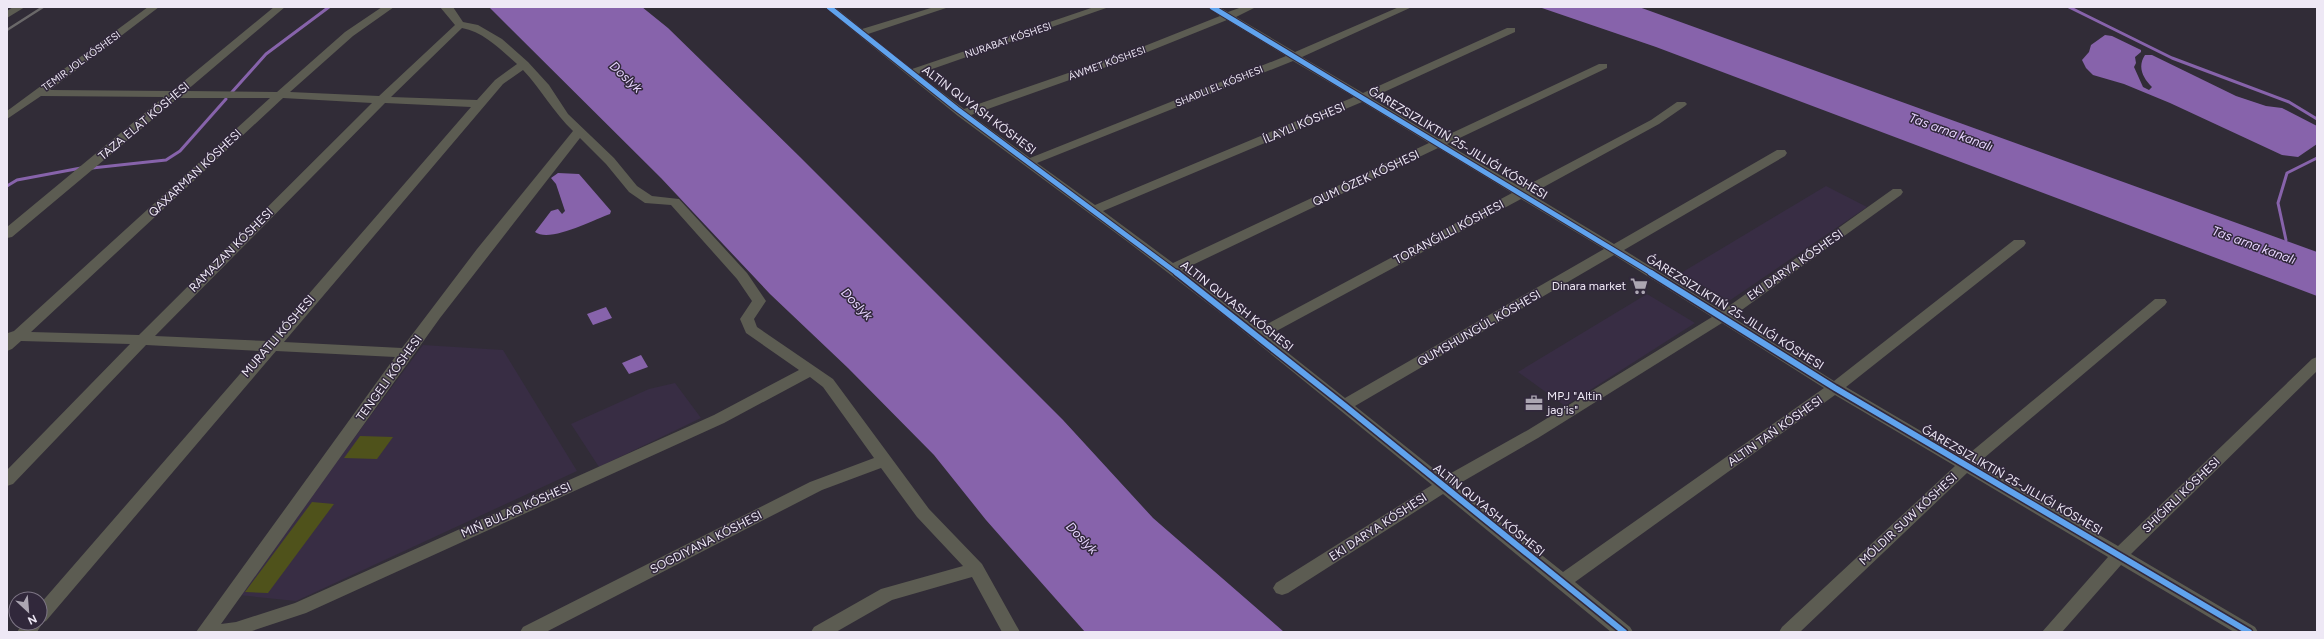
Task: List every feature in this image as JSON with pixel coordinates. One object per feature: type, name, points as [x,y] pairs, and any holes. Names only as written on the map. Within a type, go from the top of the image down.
[{"type":"street","points":[[7,15],[20,7]]},
{"type":"street","name":"TEMIR JOL KÓSHESI","points":[[7,116],[154,7]]},
{"type":"street","name":"TAZA ELAT KÓSHESI","points":[[7,234],[280,7]]},
{"type":"street","name":"QAXARMAN KÓSHESI","points":[[7,346],[13,336],[280,95],[349,34],[389,7]]},
{"type":"street","points":[[444,7],[449,9],[460,25],[474,27],[498,41],[524,64],[545,87],[564,116],[610,161],[633,189],[648,200],[675,202],[742,276],[759,301],[747,319],[751,330],[828,383],[886,460],[923,513],[976,568],[1011,632]]},
{"type":"street","points":[[829,7],[962,114],[1095,210],[1258,335],[1343,406],[1624,632]]},
{"type":"street","points":[[861,33],[944,7]]},
{"type":"street","name":"NURABAT KÓSHESI","points":[[911,74],[1104,7]]},
{"type":"street","points":[[1212,7],[1616,250],[1836,388],[1965,466],[2249,632]]},
{"type":"street","name":"ÁWMET KÓSHESI","points":[[962,114],[1136,53],[1251,7]]},
{"type":"street","points":[[1030,162],[1293,57],[1408,7]]},
{"type":"street","name":"RAMAZAN KÓSHESI","points":[[7,480],[381,99],[460,25]]},
{"type":"street","points":[[1095,210],[1362,98],[1511,30]]},
{"type":"street","points":[[48,607],[268,348],[499,82],[524,64]]},
{"type":"street","name":"QUM ÓZEK KÓSHESI","points":[[1172,269],[1603,66]]},
{"type":"street","points":[[38,93],[280,95],[480,104]]},
{"type":"street","points":[[1258,335],[1654,122],[1680,104]]},
{"type":"street","name":"TENGELI KÓSHESI","points":[[205,632],[406,353],[521,200],[580,130]]},
{"type":"street","name":"QUMSHUNGÚL KÓSHESI","points":[[1343,406],[1616,250],[1781,153]]},
{"type":"street","name":"EKI DARYA KÓSHESI","points":[[1282,588],[1442,486],[1533,434],[1722,317],[1898,192]]},
{"type":"street","points":[[1562,582],[1836,388],[2019,242]]},
{"type":"street","name":"MÓLDIR SUW KÓSHESI","points":[[1788,632],[1965,466],[2160,302]]},
{"type":"street","points":[[13,336],[143,340],[268,348],[406,353]]},
{"type":"street","points":[[2050,632],[2119,556],[2317,362]]},
{"type":"street","points":[[216,632],[236,629],[300,608],[719,419],[810,371]]},
{"type":"street","name":"SOGDIYANA KÓSHESI","points":[[529,632],[816,486],[886,460]]},
{"type":"street","points":[[820,632],[887,594],[976,568]]},
{"type":"shaded area","points":[[1826,186],[1867,207],[1729,301],[1681,273]]},
{"type":"shaded area","points":[[1647,294],[1695,323],[1565,406],[1518,372]]},
{"type":"shaded area","points":[[423,345],[503,350],[577,471],[296,601],[238,595]]},
{"type":"shaded area","points":[[675,383],[701,418],[599,467],[571,424],[649,389]]},
{"type":"green space","points":[[360,436],[393,437],[377,459],[344,458]]},
{"type":"green space","points":[[312,502],[334,504],[268,593],[245,592]]},
{"type":"water","name":"Doslyk","points":[[489,7],[642,7],[668,28],[800,157],[1063,420],[1153,518],[1284,632],[1085,632],[986,520],[934,455],[848,368],[770,294],[661,178]]},
{"type":"water","name":"Tas arna kanalı","points":[[1539,7],[1639,7],[2317,252],[2317,296],[1656,47]]},
{"type":"water","points":[[2105,35],[2112,36],[2141,50],[2141,52],[2135,57],[2136,63],[2134,67],[2143,87],[2149,90],[2152,87],[2142,72],[2141,64],[2145,55],[2152,55],[2236,96],[2266,106],[2282,108],[2317,126],[2317,144],[2298,157],[2282,155],[2170,103],[2124,84],[2093,75],[2086,68],[2082,60],[2089,52],[2091,45]]},
{"type":"water","points":[[558,173],[579,174],[611,211],[610,214],[561,233],[542,235],[535,232],[551,211],[558,209],[562,214],[565,211],[556,184],[551,178]]},
{"type":"water","points":[[606,307],[612,318],[593,325],[587,314]]},
{"type":"water","points":[[641,355],[648,367],[629,374],[622,363]]},
{"type":"waterway","points":[[232,92],[266,54],[329,7]]},
{"type":"waterway","points":[[2069,7],[2172,58],[2289,102],[2317,119]]},
{"type":"waterway","points":[[92,168],[166,160],[180,151],[226,99]]},
{"type":"waterway","points":[[2286,240],[2278,203],[2287,173],[2317,158]]},
{"type":"waterway","points":[[7,186],[17,180],[81,168]]},
{"type":"railway","points":[[7,30],[43,7]]},
{"type":"cycle path","name":"ALTIN QUYASH KÓSHESI","points":[[829,7],[913,76],[1133,239],[1233,316],[1624,632]]},
{"type":"cycle path","name":"ǴAREZSIZLIKTIŃ 25-JILLIǴI KÓSHESI","points":[[1212,7],[1615,250],[1835,388],[2249,632]]},
{"type":"place","name":"Dinara market","points":[[1639,286]]},
{"type":"place","name":"MPJ \"Altin jag'is\"","points":[[1534,403]]}]
